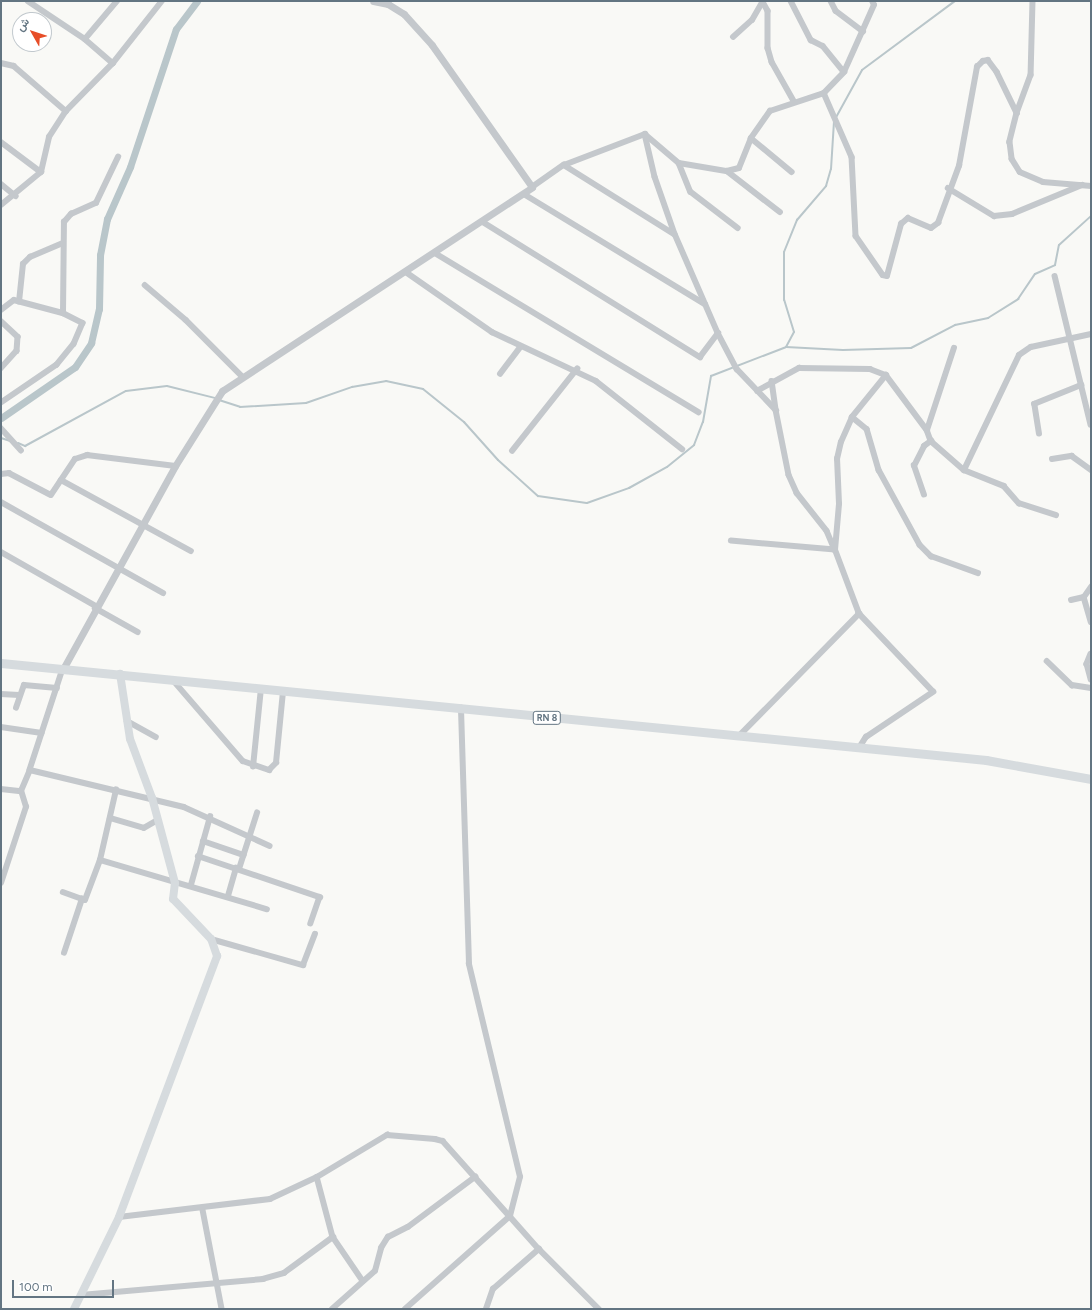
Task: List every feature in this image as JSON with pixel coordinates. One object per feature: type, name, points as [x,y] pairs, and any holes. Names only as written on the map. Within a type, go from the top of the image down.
[{"type":"main road","name":"RN 8","points":[[1,663],[859,748],[1037,767],[1091,779]]},
{"type":"main road","points":[[74,1309],[119,1217],[217,956],[211,939],[173,899],[176,883],[152,798],[130,739],[120,674]]},
{"type":"street","points":[[28,1],[85,40],[113,63]]},
{"type":"street","points":[[85,40],[117,1]]},
{"type":"street","points":[[1,205],[16,196],[41,172],[49,137],[66,111],[113,63],[162,1]]},
{"type":"street","points":[[373,1],[388,4],[404,14],[432,45],[532,187]]},
{"type":"street","points":[[791,1],[811,40],[823,46],[844,72]]},
{"type":"street","points":[[830,1],[836,11],[863,31]]},
{"type":"street","points":[[679,164],[727,171],[739,168],[751,138],[770,111],[794,101],[824,93],[844,72],[863,31],[872,1]]},
{"type":"street","points":[[1033,1],[1031,75],[1017,113],[1010,142],[1012,159],[1020,172],[1043,182],[1091,186]]},
{"type":"street","points":[[733,37],[752,20],[763,2]]},
{"type":"street","points":[[763,2],[768,12],[768,48],[772,62],[794,101]]},
{"type":"street","points":[[824,93],[852,157],[856,236],[883,275],[891,272],[901,224],[908,218],[931,228],[938,223],[948,188],[959,166],[977,67],[983,61],[988,60],[997,72],[1017,113]]},
{"type":"street","points":[[1,63],[14,66],[66,111]]},
{"type":"street","points":[[646,134],[679,164],[691,192],[738,228]]},
{"type":"street","points":[[1,883],[4,865],[26,807],[21,791],[30,770],[63,669],[175,466],[222,391],[483,222],[564,165],[646,134]]},
{"type":"street","points":[[646,134],[654,177],[675,234],[718,333],[736,368],[776,410]]},
{"type":"street","points":[[751,138],[792,172]]},
{"type":"street","points":[[1,142],[41,172]]},
{"type":"street","points":[[63,313],[61,244],[64,222],[71,214],[96,203],[118,156]]},
{"type":"street","points":[[564,165],[675,234]]},
{"type":"street","points":[[727,171],[780,212]]},
{"type":"street","points":[[1,184],[16,196]]},
{"type":"street","points":[[948,188],[994,216],[1012,214],[1083,185]]},
{"type":"street","points":[[524,194],[705,304]]},
{"type":"street","points":[[483,222],[700,357],[718,333]]},
{"type":"street","points":[[19,302],[23,264],[30,257],[61,244]]},
{"type":"street","points":[[435,253],[698,412]]},
{"type":"street","points":[[406,272],[492,332],[520,347],[577,369],[682,449]]},
{"type":"street","points":[[1055,276],[1069,340],[1091,425]]},
{"type":"street","points":[[146,285],[186,320],[243,377]]},
{"type":"street","points":[[1,310],[14,300],[63,313],[83,323],[74,344],[56,365],[1,403]]},
{"type":"street","points":[[1,321],[18,337],[17,350],[1,368]]},
{"type":"street","points":[[964,470],[1019,355],[1031,347],[1069,340],[1091,334]]},
{"type":"street","points":[[500,374],[520,347]]},
{"type":"street","points":[[928,430],[954,348]]},
{"type":"street","points":[[757,391],[772,381],[799,368],[870,369],[886,375],[928,430],[931,441],[964,470],[1004,486],[1019,503],[1056,515]]},
{"type":"street","points":[[512,452],[577,369]]},
{"type":"street","points":[[835,550],[839,504],[837,459],[852,417],[886,375]]},
{"type":"street","points":[[772,381],[776,410],[789,475],[797,493],[827,531],[859,614],[933,692],[866,737],[859,748]]},
{"type":"street","points":[[1039,434],[1034,404],[1081,385]]},
{"type":"street","points":[[852,417],[867,429],[879,470],[920,545],[931,556],[978,573]]},
{"type":"street","points":[[2,429],[21,450]]},
{"type":"street","points":[[924,495],[914,466],[924,446],[931,441]]},
{"type":"street","points":[[1,474],[9,473],[51,495],[75,459],[87,455],[175,466]]},
{"type":"street","points":[[1052,459],[1072,456],[1091,470]]},
{"type":"street","points":[[62,480],[191,552]]},
{"type":"street","points":[[1,502],[163,593]]},
{"type":"street","points":[[731,540],[835,550]]},
{"type":"street","points":[[1,552],[138,632]]},
{"type":"street","points":[[1071,600],[1084,597],[1091,587]]},
{"type":"street","points":[[1084,597],[1091,622]]},
{"type":"street","points":[[738,736],[859,614]]},
{"type":"street","points":[[1091,654],[1087,664],[1091,678]]},
{"type":"street","points":[[1046,661],[1072,685],[1091,688]]},
{"type":"street","points":[[172,679],[229,748],[253,767],[269,770],[276,763],[283,690]]},
{"type":"street","points":[[16,708],[19,695],[24,686],[57,688]]},
{"type":"street","points":[[253,767],[261,688]]},
{"type":"street","points":[[1,694],[19,695]]},
{"type":"street","points":[[405,1309],[510,1216],[520,1176],[469,964],[467,941],[461,708]]},
{"type":"street","points":[[127,722],[156,737]]},
{"type":"street","points":[[1,727],[42,733]]},
{"type":"street","points":[[30,770],[152,798],[210,817],[249,839],[270,846]]},
{"type":"street","points":[[1,789],[21,791]]},
{"type":"street","points":[[63,892],[85,900],[100,860],[116,790]]},
{"type":"street","points":[[228,896],[237,869],[244,855],[257,812]]},
{"type":"street","points":[[191,885],[210,817]]},
{"type":"street","points":[[110,818],[144,828],[158,820]]},
{"type":"street","points":[[203,841],[244,855]]},
{"type":"street","points":[[198,856],[320,897],[311,923]]},
{"type":"street","points":[[100,860],[176,883],[191,885],[267,909]]},
{"type":"street","points":[[64,953],[82,899]]},
{"type":"street","points":[[211,939],[303,965],[315,934]]},
{"type":"street","points":[[119,1217],[203,1210],[270,1199],[317,1177],[380,1138],[391,1134],[442,1141],[539,1249],[599,1309]]},
{"type":"street","points":[[317,1177],[333,1237],[363,1281]]},
{"type":"street","points":[[332,1309],[375,1271],[381,1248],[388,1237],[408,1227],[475,1177]]},
{"type":"street","points":[[203,1210],[218,1280],[222,1309]]},
{"type":"street","points":[[81,1295],[218,1280],[263,1279],[284,1273],[333,1237]]},
{"type":"street","points":[[486,1309],[493,1289],[539,1249]]},
{"type":"waterway","points":[[1,418],[75,367],[91,343],[99,309],[100,255],[107,219],[130,167],[176,29],[197,1]]},
{"type":"waterway","points":[[786,347],[794,332],[784,300],[784,252],[797,220],[826,186],[831,169],[834,121],[862,70],[955,1]]},
{"type":"waterway","points":[[219,400],[240,407],[306,403],[352,387],[386,381],[423,389],[464,422],[498,460],[538,496],[587,503],[629,488],[667,467],[694,445],[703,422],[711,376],[786,347],[843,350],[911,348],[955,325],[988,318],[1018,299],[1035,274],[1055,265],[1059,245],[1091,216]]},
{"type":"waterway","points":[[18,443],[25,446],[126,391],[167,386],[215,398]]},
{"type":"waterway","points":[[1,438],[10,441]]}]
